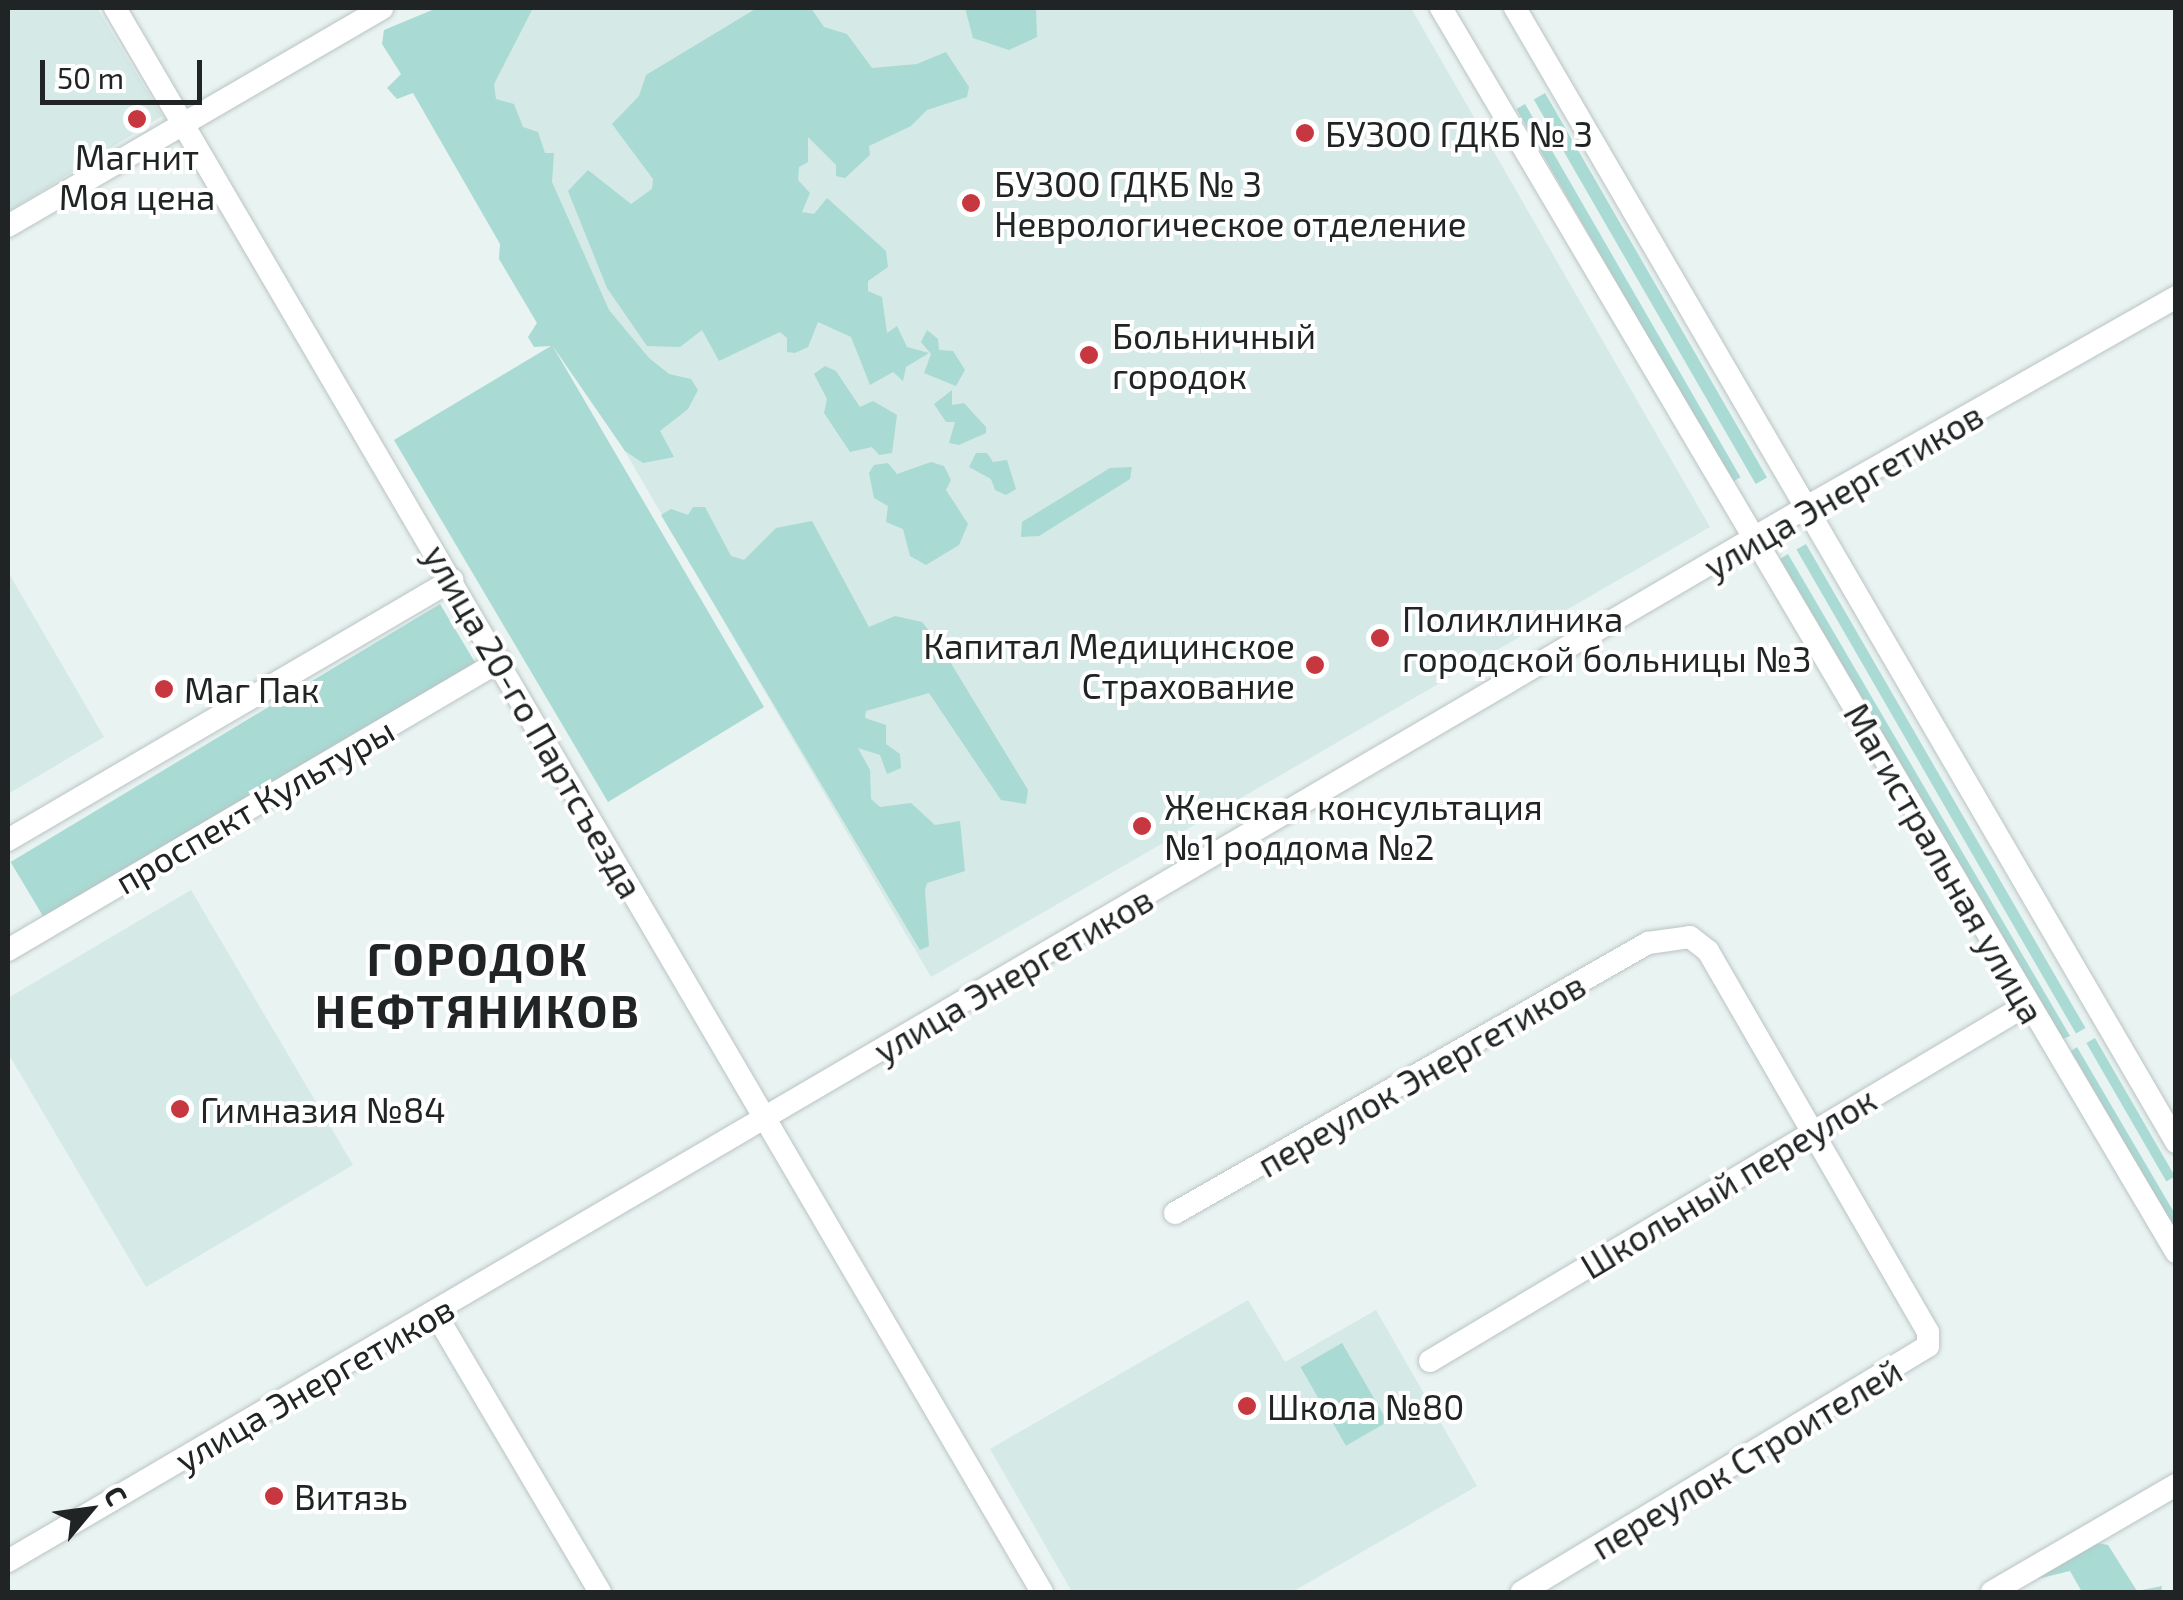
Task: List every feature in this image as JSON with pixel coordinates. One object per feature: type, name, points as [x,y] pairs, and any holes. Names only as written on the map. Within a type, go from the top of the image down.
[{"type":"street","name":"улица 20-го Партсъезда","points":[[115,8],[1042,1592]]},
{"type":"street","points":[[8,226],[382,8]]},
{"type":"street","name":"Магистральная улица","points":[[1441,8],[2176,1252]]},
{"type":"street","name":"Магистральная улица","points":[[1515,8],[2176,1142]]},
{"type":"street","name":"улица Энергетиков","points":[[8,1561],[1804,508],[2176,298]]},
{"type":"street","points":[[8,840],[452,580]]},
{"type":"street","name":"проспект Культуры","points":[[8,950],[500,661]]},
{"type":"street","name":"переулок Энергетиков","points":[[1175,1214],[1668,935],[1690,937],[1708,950],[1812,1130]]},
{"type":"street","name":"Школьный переулок","points":[[1430,1362],[2028,1004]]},
{"type":"street","name":"переулок Строителей","points":[[1522,1592],[1920,1355],[1928,1332],[1812,1130]]},
{"type":"street","points":[[435,1313],[600,1592]]},
{"type":"street","points":[[1992,1592],[2176,1486]]},
{"type":"shaded area","points":[[8,8],[97,8],[162,116],[8,212]]},
{"type":"shaded area","points":[[437,8],[533,8],[494,84],[496,99],[514,104],[523,127],[538,132],[545,153],[554,153],[552,182],[609,310],[649,358],[669,374],[691,379],[698,390],[688,409],[660,431],[674,457],[643,463],[625,451],[552,345],[764,707],[608,802],[394,440],[551,346],[534,347],[528,337],[537,323],[499,259],[500,244],[413,93],[397,99],[387,88],[401,74],[382,44],[384,30]]},
{"type":"shaded area","name":"Больничный городок","points":[[454,8],[1411,8],[1710,527],[931,977],[389,46]]},
{"type":"shaded area","points":[[757,8],[811,8],[824,27],[847,34],[872,68],[917,64],[946,52],[969,87],[967,97],[927,110],[911,126],[869,146],[870,155],[845,178],[836,176],[836,165],[808,137],[808,162],[799,167],[798,180],[810,193],[802,212],[814,214],[827,198],[886,251],[888,267],[868,281],[868,291],[882,297],[887,333],[897,326],[907,347],[929,353],[906,367],[903,381],[893,372],[870,385],[851,337],[818,322],[808,347],[795,353],[787,352],[787,338],[780,332],[719,361],[702,330],[680,347],[647,346],[607,288],[568,191],[588,170],[631,204],[652,189],[653,179],[612,124],[639,96],[646,75]]},
{"type":"shaded area","points":[[965,8],[1036,8],[1037,37],[1009,50],[973,38]]},
{"type":"shaded area","points":[[1545,93],[1767,478],[1756,484],[1534,100]]},
{"type":"shaded area","points":[[1525,104],[1740,477],[1732,482],[1516,109]]},
{"type":"shaded area","points":[[927,330],[938,339],[939,350],[953,351],[965,370],[956,386],[924,373],[931,354],[921,342]]},
{"type":"shaded area","points":[[825,366],[836,371],[860,407],[873,401],[897,415],[892,453],[879,455],[872,447],[850,452],[824,413],[827,399],[814,374]]},
{"type":"shaded area","points":[[952,390],[952,405],[964,403],[986,427],[986,433],[959,445],[949,443],[955,422],[946,422],[934,404]]},
{"type":"shaded area","points":[[976,453],[987,453],[993,462],[1007,460],[1016,489],[1006,495],[995,490],[991,479],[969,467]]},
{"type":"shaded area","points":[[931,462],[944,466],[951,480],[946,490],[968,524],[959,545],[926,565],[910,556],[903,529],[886,522],[888,506],[874,498],[869,473],[874,465],[888,463],[897,474]]},
{"type":"shaded area","points":[[1132,467],[1130,479],[1039,536],[1021,537],[1022,522],[1110,468]]},
{"type":"shaded area","points":[[693,507],[705,507],[731,556],[744,560],[776,528],[812,521],[869,627],[895,616],[922,622],[1028,790],[1026,804],[1001,800],[929,693],[866,711],[865,718],[886,725],[886,744],[900,754],[901,768],[887,774],[880,755],[858,748],[870,770],[871,799],[880,807],[911,803],[935,825],[960,821],[965,871],[927,883],[925,890],[929,946],[920,950],[661,515],[671,509],[688,515]]},
{"type":"shaded area","points":[[1806,544],[2086,1028],[2076,1034],[1796,550]]},
{"type":"shaded area","points":[[1788,554],[2070,1036],[2063,1039],[1780,559]]},
{"type":"shaded area","points":[[8,572],[104,737],[8,794]]},
{"type":"shaded area","points":[[440,604],[476,663],[46,921],[11,862]]},
{"type":"shaded area","name":"Гимназия №84","points":[[191,890],[353,1165],[146,1287],[8,1053],[8,998]]},
{"type":"shaded area","points":[[2095,1038],[2175,1177],[2166,1182],[2086,1043]]},
{"type":"shaded area","points":[[2077,1047],[2175,1214],[2175,1230],[2071,1051]]},
{"type":"shaded area","name":"Школа №80","points":[[1248,1300],[1285,1362],[1376,1310],[1477,1486],[1292,1592],[1072,1592],[990,1449]]},
{"type":"shaded area","points":[[1342,1343],[1388,1422],[1346,1446],[1300,1367]]},
{"type":"shaded area","points":[[2092,1542],[2108,1545],[2137,1591],[2162,1586],[2161,1592],[2082,1592],[2070,1571],[2037,1579]]},
{"type":"place","name":"Магнит Моя цена","points":[[137,119]]},
{"type":"place","name":"БУЗОО ГДКБ № 3","points":[[1305,133]]},
{"type":"place","name":"БУЗОО ГДКБ № 3 Неврологическое отделение","points":[[971,203]]},
{"type":"place","name":"Больничный городок","points":[[1089,355]]},
{"type":"place","name":"Поликлиника городской больницы №3","points":[[1380,638]]},
{"type":"place","name":"Капитал Медицинское Страхование","points":[[1315,665]]},
{"type":"place","name":"Маг Пак","points":[[164,689]]},
{"type":"place","name":"Женская консультация №1 роддома №2","points":[[1142,826]]},
{"type":"place","name":"Гимназия №84","points":[[180,1109]]},
{"type":"place","name":"Школа №80","points":[[1247,1406]]},
{"type":"place","name":"Витязь","points":[[274,1496]]},
{"type":"district","name":"ГОРОДОК НЕФТЯНИКОВ","points":[[478,985]]}]
